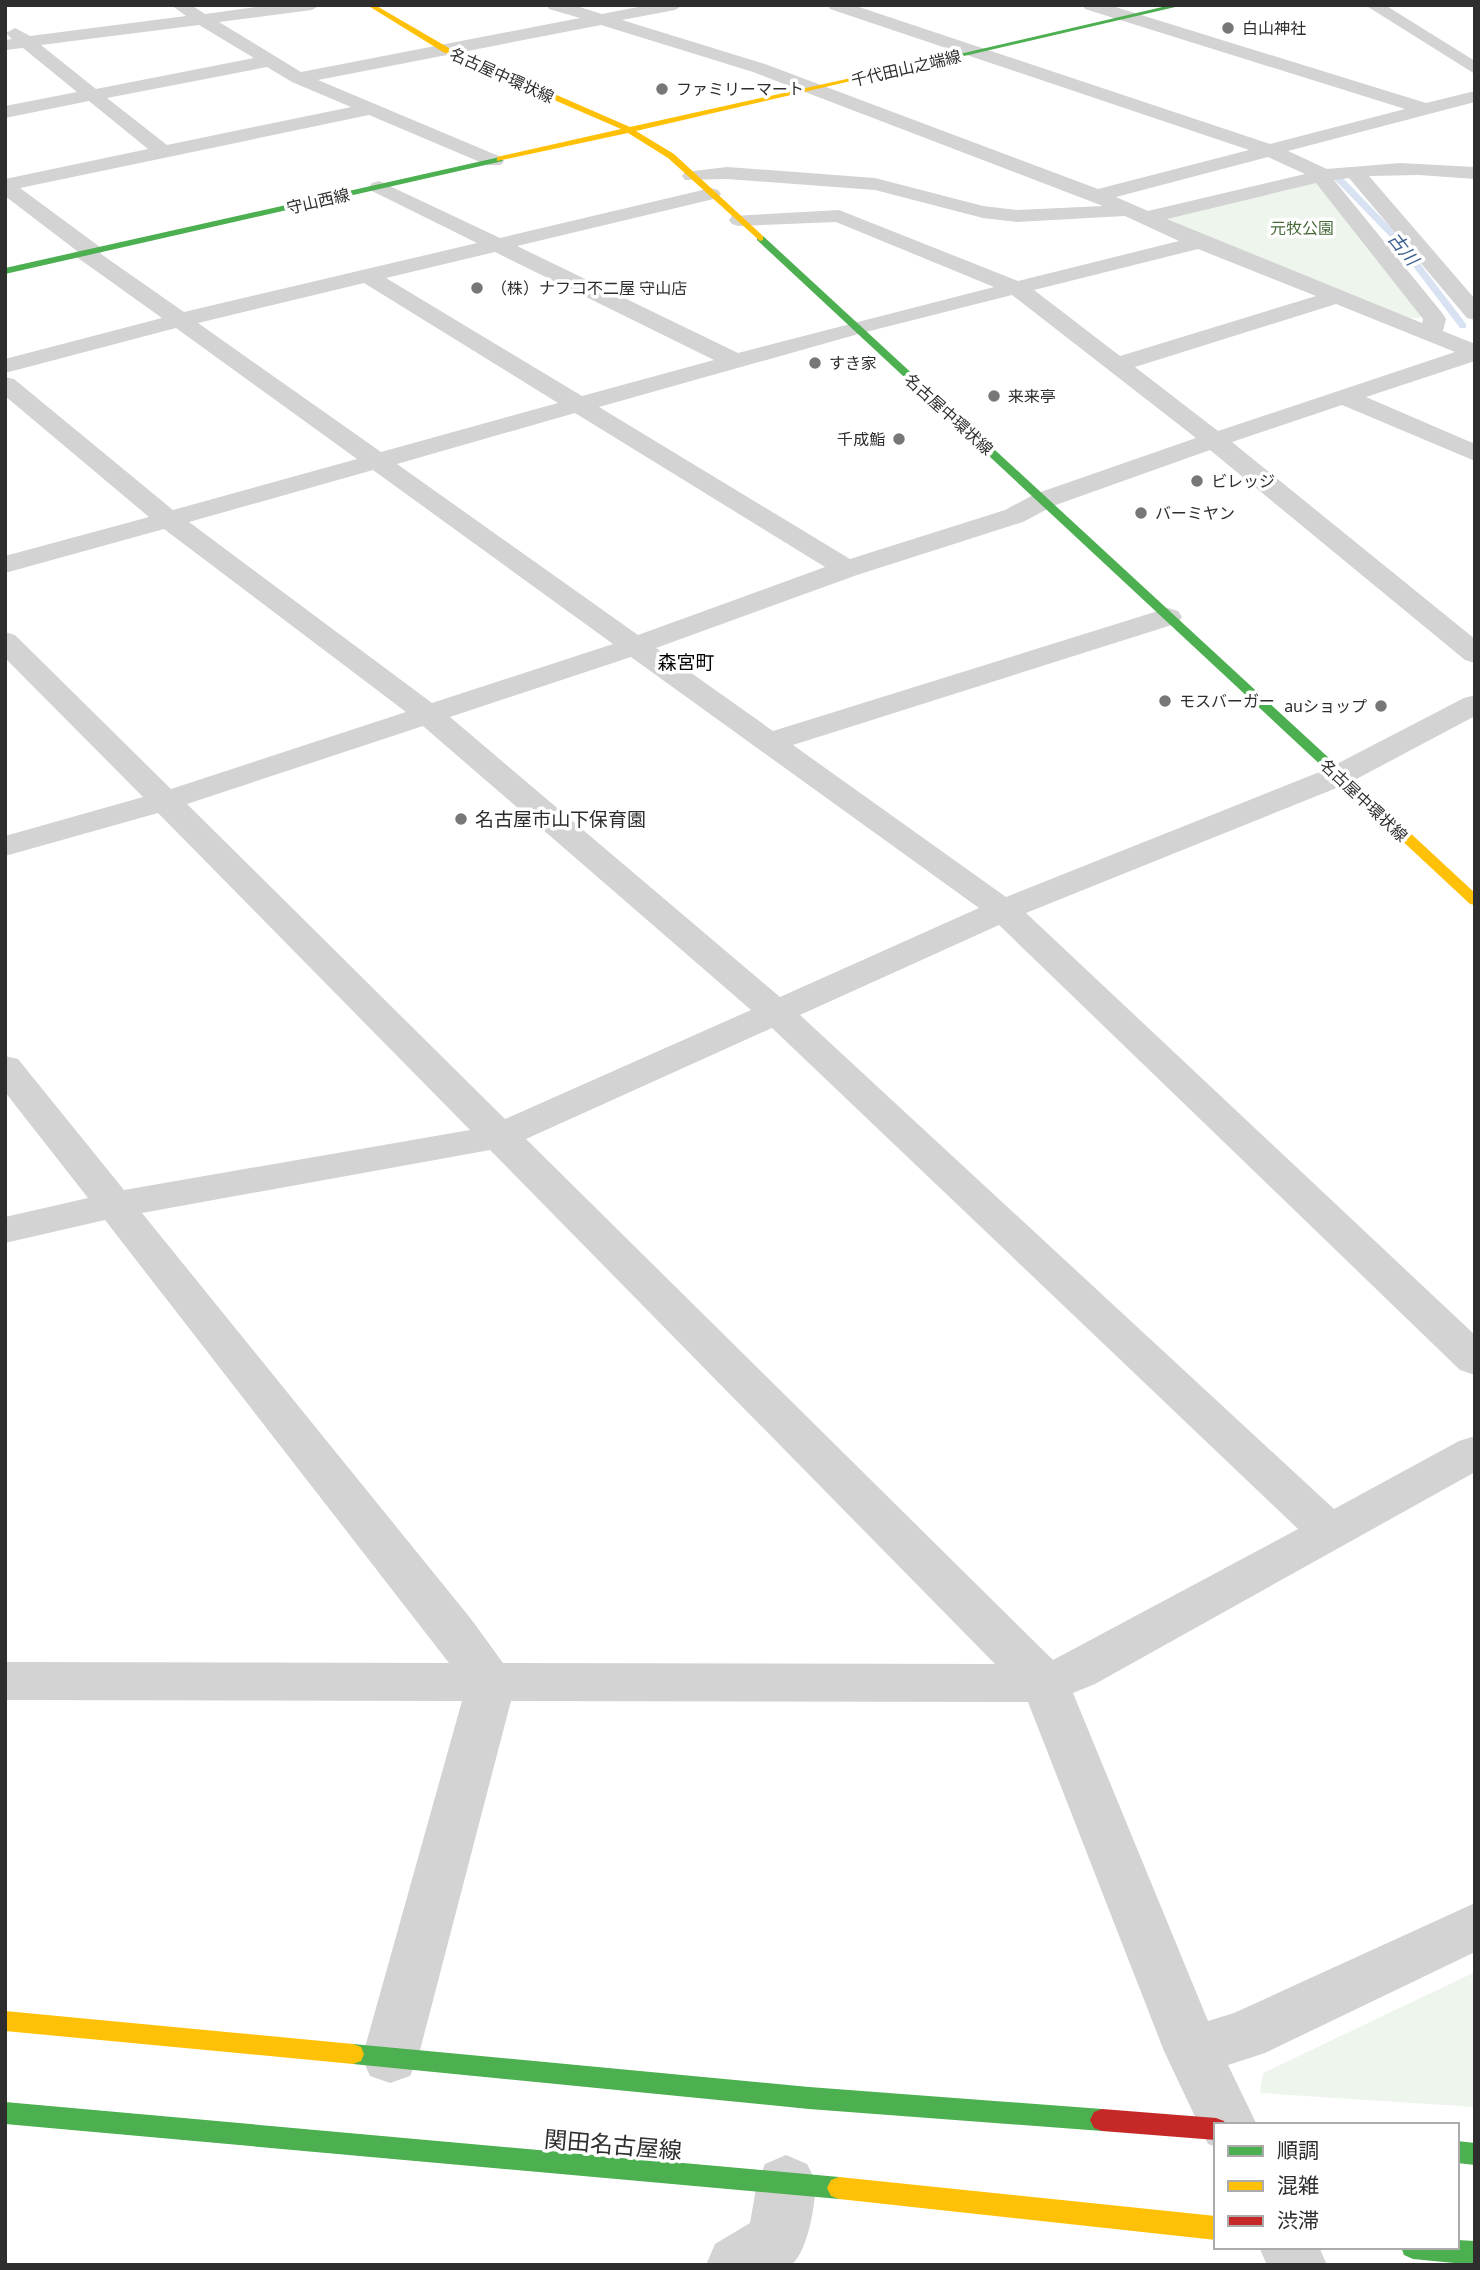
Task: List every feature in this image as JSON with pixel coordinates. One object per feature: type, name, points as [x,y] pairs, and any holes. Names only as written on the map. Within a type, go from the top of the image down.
[{"type":"main road","name":"名古屋中環状線","points":[[370,5],[446,50],[631,131],[671,156],[1475,901]]},
{"type":"main road","name":"千代田山之端線","points":[[631,131],[1181,5]]},
{"type":"main road","name":"守山西線","points":[[5,271],[631,131]]},
{"type":"main road","points":[[5,2021],[809,2098],[1214,2129]]},
{"type":"main road","name":"関田名古屋線","points":[[5,2113],[786,2183],[1214,2228]]},
{"type":"main road","points":[[1434,2249],[1475,2253]]},
{"type":"street","points":[[179,5],[298,78],[494,161]]},
{"type":"street","points":[[5,44],[312,5]]},
{"type":"street","points":[[555,5],[759,68],[1097,196],[1200,242],[1431,332],[1475,352]]},
{"type":"street","points":[[298,78],[675,5]]},
{"type":"street","points":[[836,5],[1270,151],[1325,175]]},
{"type":"street","points":[[1091,5],[1426,109]]},
{"type":"street","points":[[1373,5],[1475,69]]},
{"type":"street","points":[[5,25],[163,152]]},
{"type":"street","points":[[1446,52],[1475,48]]},
{"type":"street","points":[[5,112],[268,61]]},
{"type":"street","points":[[1097,196],[1475,96]]},
{"type":"street","points":[[5,186],[369,109]]},
{"type":"street","points":[[692,176],[727,173],[875,184],[983,212],[1017,216],[1138,214],[1354,171],[1422,169],[1475,173]]},
{"type":"street","points":[[1422,169],[1475,187]]},
{"type":"street","points":[[1354,171],[1475,313]]},
{"type":"street","points":[[1325,175],[1324,180],[1435,319],[1431,332]]},
{"type":"street","points":[[5,186],[89,253],[181,320],[1003,910],[1475,1360]]},
{"type":"street","points":[[379,187],[735,361]]},
{"type":"street","points":[[5,366],[181,320],[711,194]]},
{"type":"street","points":[[739,220],[839,216],[1017,288],[1214,440],[1475,654]]},
{"type":"street","points":[[5,565],[380,463],[577,404],[854,328],[1200,242]]},
{"type":"street","points":[[366,275],[847,569]]},
{"type":"street","points":[[1117,365],[1337,297]]},
{"type":"street","points":[[5,846],[165,801],[635,646],[847,569],[1014,516],[1044,500],[1214,440],[1475,352]]},
{"type":"street","points":[[5,384],[168,519],[428,714],[776,1012],[1330,1532]]},
{"type":"street","points":[[1344,397],[1475,453]]},
{"type":"street","points":[[770,743],[1168,617]]},
{"type":"street","points":[[5,641],[1045,1683],[1192,2050],[1227,2123]]},
{"type":"street","points":[[5,1230],[114,1205],[498,1137],[1003,910],[1338,776],[1475,704]]},
{"type":"street","points":[[5,1067],[454,1632],[489,1681],[485,1715],[390,2058]]},
{"type":"street","points":[[5,1681],[1045,1683],[1078,1671],[1475,1452]]},
{"type":"street","points":[[1192,2050],[1245,2035],[1475,1926]]},
{"type":"street","points":[[736,2265],[777,2240],[786,2183]]},
{"type":"street","points":[[1290,2249],[1297,2265]]},
{"type":"green space","name":"元牧公園","points":[[1315,181],[1424,314],[1419,318],[1407,318],[1163,217]]},
{"type":"green space","points":[[1475,1972],[1475,2107],[1260,2093],[1263,2073]]},
{"type":"waterway","name":"古川","points":[[1338,178],[1396,238],[1463,326]]},
{"type":"traffic: fast","points":[[860,78],[1181,5]]},
{"type":"traffic: fast","points":[[5,271],[500,159]]},
{"type":"traffic: fast","points":[[760,238],[1402,833]]},
{"type":"traffic: fast","points":[[353,2054],[809,2098],[1102,2120]]},
{"type":"traffic: fast","points":[[5,2113],[839,2188]]},
{"type":"traffic: fast","points":[[1459,2152],[1475,2154]]},
{"type":"traffic: fast","points":[[1434,2249],[1475,2253]]},
{"type":"traffic: slow","points":[[370,5],[446,50],[631,131],[671,156],[760,238]]},
{"type":"traffic: slow","points":[[500,159],[860,78]]},
{"type":"traffic: slow","points":[[1402,833],[1475,901]]},
{"type":"traffic: slow","points":[[5,2021],[353,2054]]},
{"type":"traffic: slow","points":[[839,2188],[1214,2228]]},
{"type":"traffic: jam","points":[[1102,2120],[1214,2129]]},
{"type":"place","name":"白山神社","points":[[1228,28]]},
{"type":"place","name":"ファミリーマート","points":[[662,89]]},
{"type":"place","name":"（株）ナフコ不二屋 守山店","points":[[477,288]]},
{"type":"place","name":"すき家","points":[[815,363]]},
{"type":"place","name":"来来亭","points":[[994,396]]},
{"type":"place","name":"千成鮨","points":[[899,439]]},
{"type":"place","name":"ビレッジ","points":[[1197,481]]},
{"type":"place","name":"バーミヤン","points":[[1141,513]]},
{"type":"place","name":"モスバーガー","points":[[1165,701]]},
{"type":"place","name":"auショップ","points":[[1381,706]]},
{"type":"place","name":"名古屋市山下保育園","points":[[461,819]]},
{"type":"district","name":"森宮町","points":[[686,662]]}]
